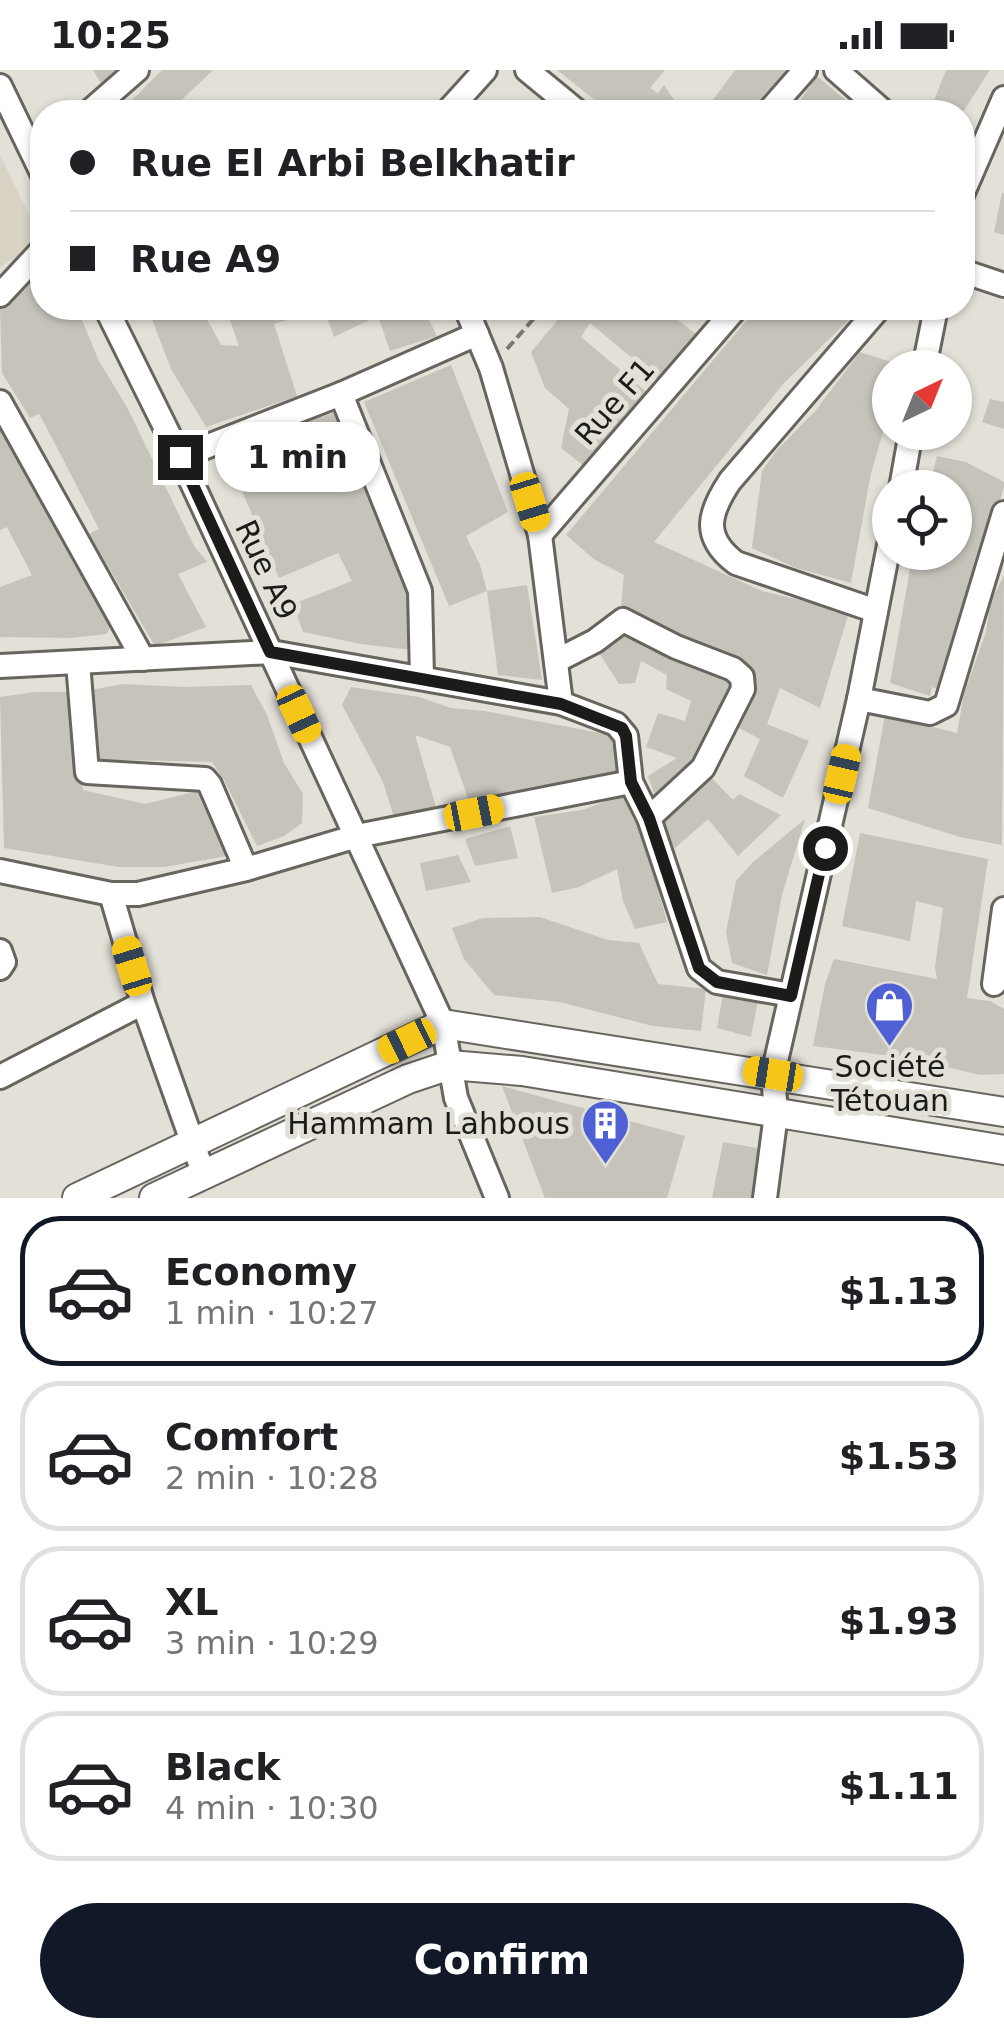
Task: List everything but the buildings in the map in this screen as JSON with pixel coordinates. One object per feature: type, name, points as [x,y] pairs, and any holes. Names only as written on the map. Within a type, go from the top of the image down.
[{"type":"main road","points":[[76,1198],[442,1024],[1004,1112]]},
{"type":"main road","points":[[170,1195],[384,1089],[450,1065],[522,1071],[1004,1150]]},
{"type":"street","points":[[103,100],[137,70]]},
{"type":"street","points":[[458,100],[485,70]]},
{"type":"street","points":[[527,70],[563,100]]},
{"type":"street","points":[[779,100],[805,70]]},
{"type":"street","points":[[836,70],[870,100]]},
{"type":"street","points":[[0,86],[30,143]]},
{"type":"street","points":[[975,161],[1004,98]]},
{"type":"street","points":[[0,295],[30,263]]},
{"type":"street","points":[[975,275],[1004,285]]},
{"type":"street","name":"Rue A9","points":[[115,320],[442,1024],[456,1098],[498,1198]]},
{"type":"street","points":[[471,320],[490,368],[540,535],[561,704]]},
{"type":"street","name":"Rue F1","points":[[540,535],[726,320]]},
{"type":"street","points":[[869,320],[730,481],[718,500],[712,536],[721,552],[736,564],[876,612]]},
{"type":"street","points":[[928,350],[934,320]]},
{"type":"street","points":[[180,457],[341,394],[476,334]]},
{"type":"street","points":[[341,394],[420,591],[422,678]]},
{"type":"street","points":[[0,402],[143,659]]},
{"type":"street","points":[[859,700],[930,713],[946,705],[1004,513]]},
{"type":"street","points":[[765,1198],[776,1114],[773,1074],[859,700],[884,570]]},
{"type":"street","points":[[556,661],[623,620],[676,647],[733,669],[742,677],[743,689],[703,768],[649,818]]},
{"type":"street","points":[[0,666],[270,652],[561,704],[622,728],[631,782],[649,818],[699,968],[717,982],[791,996]]},
{"type":"street","points":[[78,663],[87,772],[204,779],[246,869]]},
{"type":"street","points":[[0,871],[111,894],[138,894],[246,869],[357,836],[631,782]]},
{"type":"street","points":[[111,894],[143,1003],[204,1175]]},
{"type":"street","points":[[994,984],[1004,909]]},
{"type":"street","points":[[0,951],[4,962],[0,968]]},
{"type":"street","points":[[0,1077],[143,1003]]},
{"type":"street","points":[[165,1157],[170,1195]]},
{"type":"path","points":[[490,368],[532,320]]},
{"type":"shaded area","points":[[0,155],[30,216],[30,248],[0,267]]},
{"type":"place","name":"Société Tétouan","points":[[890,1048]]},
{"type":"place","name":"Hammam Lahbous","points":[[605,1166]]},
{"type":"route","points":[[180,457],[270,652],[561,704],[622,728],[631,782],[649,818],[699,968],[707,977],[791,996],[825,848]]}]
